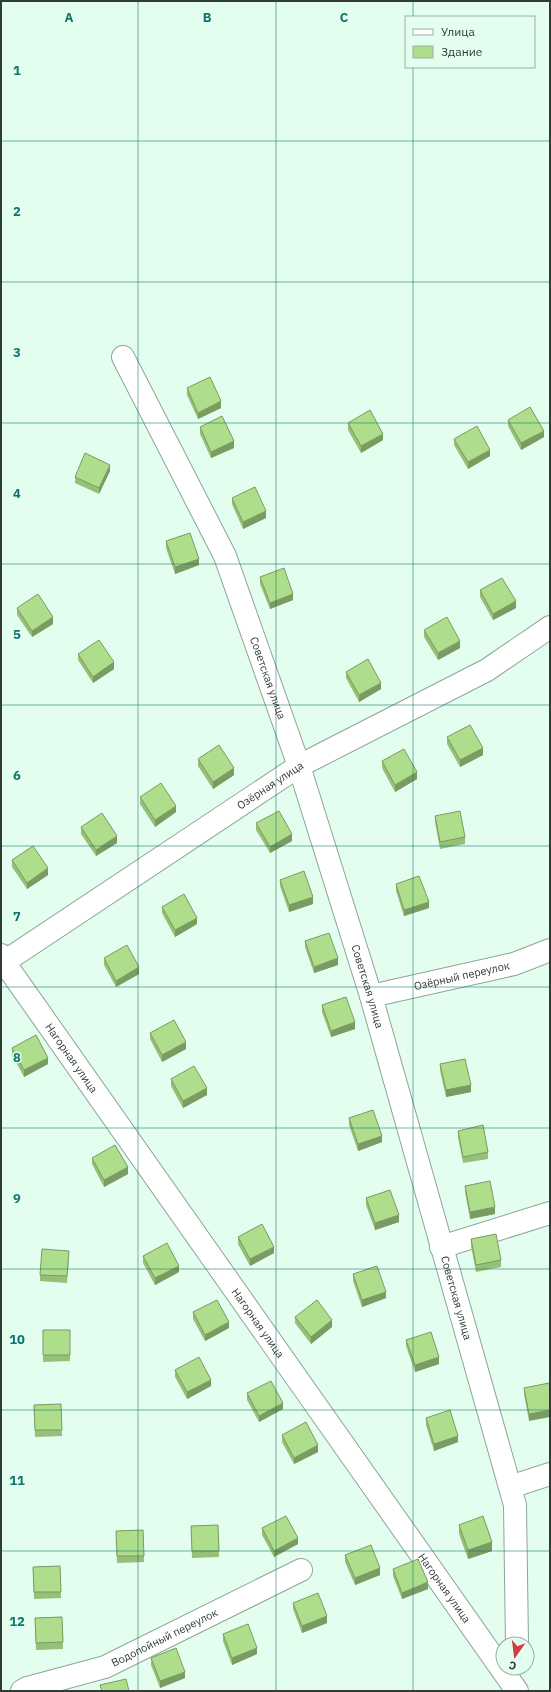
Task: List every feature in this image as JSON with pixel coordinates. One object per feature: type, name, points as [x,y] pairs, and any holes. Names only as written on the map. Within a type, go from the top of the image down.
[{"type":"street","name":"Советская улица","points":[[122,357],[225,556],[299,766],[371,996],[515,1505],[517,1636]]},
{"type":"street","name":"Озёрная улица","points":[[2,960],[299,766],[487,670],[550,627]]},
{"type":"street","name":"Озёрный переулок","points":[[371,996],[514,964],[550,950]]},
{"type":"street","name":"Нагорная улица","points":[[2,960],[517,1691]]},
{"type":"street","points":[[441,1246],[550,1213]]},
{"type":"street","points":[[510,1487],[550,1474]]},
{"type":"street","name":"Водопойный переулок","points":[[22,1691],[27,1688],[105,1667],[301,1570]]},
{"type":"street","points":[[517,1676],[517,1691]]},
{"type":"building","points":[[210,377],[221,401],[198,413],[187,388]]},
{"type":"building","points":[[530,407],[544,431],[521,443],[508,420]]},
{"type":"building","points":[[370,410],[383,434],[361,446],[348,423]]},
{"type":"building","points":[[222,416],[234,441],[211,452],[200,427]]},
{"type":"building","points":[[477,426],[490,450],[468,462],[454,439]]},
{"type":"building","points":[[85,453],[110,465],[99,488],[75,477]]},
{"type":"building","points":[[255,487],[266,511],[243,522],[232,498]]},
{"type":"building","points":[[190,533],[199,559],[175,567],[166,541]]},
{"type":"building","points":[[284,568],[293,594],[270,603],[260,577]]},
{"type":"building","points":[[502,578],[516,601],[493,614],[480,590]]},
{"type":"building","points":[[38,594],[53,617],[32,631],[17,608]]},
{"type":"building","points":[[447,617],[460,641],[438,653],[424,630]]},
{"type":"building","points":[[99,640],[114,662],[93,677],[78,654]]},
{"type":"building","points":[[368,659],[381,683],[359,695],[346,672]]},
{"type":"building","points":[[470,725],[483,748],[460,760],[447,737]]},
{"type":"building","points":[[219,745],[234,768],[213,782],[198,759]]},
{"type":"building","points":[[404,749],[417,772],[395,785],[382,761]]},
{"type":"building","points":[[161,783],[176,806],[155,820],[140,797]]},
{"type":"building","points":[[279,811],[292,834],[270,847],[256,823]]},
{"type":"building","points":[[460,811],[465,837],[440,842],[435,816]]},
{"type":"building","points":[[102,813],[117,836],[96,850],[81,827]]},
{"type":"building","points":[[33,846],[48,868],[27,883],[12,860]]},
{"type":"building","points":[[304,871],[313,897],[289,905],[280,880]]},
{"type":"building","points":[[419,876],[429,902],[404,910],[396,884]]},
{"type":"building","points":[[184,894],[197,918],[175,930],[162,907]]},
{"type":"building","points":[[329,933],[338,958],[314,967],[305,941]]},
{"type":"building","points":[[127,945],[139,967],[116,981],[104,958]]},
{"type":"building","points":[[346,997],[355,1022],[331,1031],[322,1005]]},
{"type":"building","points":[[174,1020],[186,1042],[162,1055],[150,1033]]},
{"type":"building","points":[[36,1035],[48,1058],[24,1070],[12,1048]]},
{"type":"building","points":[[465,1059],[471,1085],[446,1090],[440,1064]]},
{"type":"building","points":[[194,1066],[207,1088],[183,1101],[171,1079]]},
{"type":"building","points":[[373,1110],[382,1136],[358,1144],[349,1118]]},
{"type":"building","points":[[483,1125],[488,1152],[463,1157],[458,1131]]},
{"type":"building","points":[[115,1145],[128,1167],[104,1180],[92,1158]]},
{"type":"building","points":[[490,1181],[495,1207],[470,1212],[465,1186]]},
{"type":"building","points":[[390,1190],[399,1215],[375,1223],[366,1198]]},
{"type":"building","points":[[262,1224],[274,1247],[250,1259],[238,1237]]},
{"type":"building","points":[[496,1234],[501,1260],[476,1265],[471,1239]]},
{"type":"building","points":[[167,1243],[179,1266],[155,1278],[143,1256]]},
{"type":"building","points":[[42,1249],[69,1251],[67,1276],[40,1275]]},
{"type":"building","points":[[377,1266],[386,1292],[362,1300],[353,1274]]},
{"type":"building","points":[[217,1300],[229,1322],[205,1335],[193,1312]]},
{"type":"building","points":[[317,1300],[332,1320],[311,1337],[295,1317]]},
{"type":"building","points":[[43,1330],[70,1330],[70,1355],[43,1355]]},
{"type":"building","points":[[431,1332],[439,1357],[415,1365],[406,1340]]},
{"type":"building","points":[[199,1357],[211,1380],[187,1392],[175,1370]]},
{"type":"building","points":[[271,1381],[283,1403],[259,1416],[247,1393]]},
{"type":"building","points":[[549,1383],[550,1410],[529,1414],[524,1388]]},
{"type":"building","points":[[61,1404],[62,1430],[35,1430],[34,1405]]},
{"type":"building","points":[[450,1410],[458,1436],[434,1444],[426,1418]]},
{"type":"building","points":[[306,1422],[318,1445],[294,1458],[282,1435]]},
{"type":"building","points":[[286,1516],[298,1538],[274,1551],[262,1528]]},
{"type":"building","points":[[483,1516],[492,1542],[468,1550],[459,1525]]},
{"type":"building","points":[[218,1525],[219,1551],[192,1551],[191,1526]]},
{"type":"building","points":[[143,1530],[144,1556],[117,1556],[116,1531]]},
{"type":"building","points":[[371,1545],[380,1568],[355,1578],[345,1555]]},
{"type":"building","points":[[418,1559],[428,1582],[402,1593],[393,1569]]},
{"type":"building","points":[[60,1566],[61,1592],[34,1592],[33,1567]]},
{"type":"building","points":[[318,1593],[327,1616],[302,1626],[293,1603]]},
{"type":"building","points":[[62,1617],[63,1642],[36,1643],[35,1618]]},
{"type":"building","points":[[248,1624],[257,1648],[232,1658],[223,1634]]},
{"type":"building","points":[[176,1648],[185,1672],[160,1681],[151,1658]]},
{"type":"building","points":[[126,1679],[129,1691],[102,1691],[100,1685]]}]
